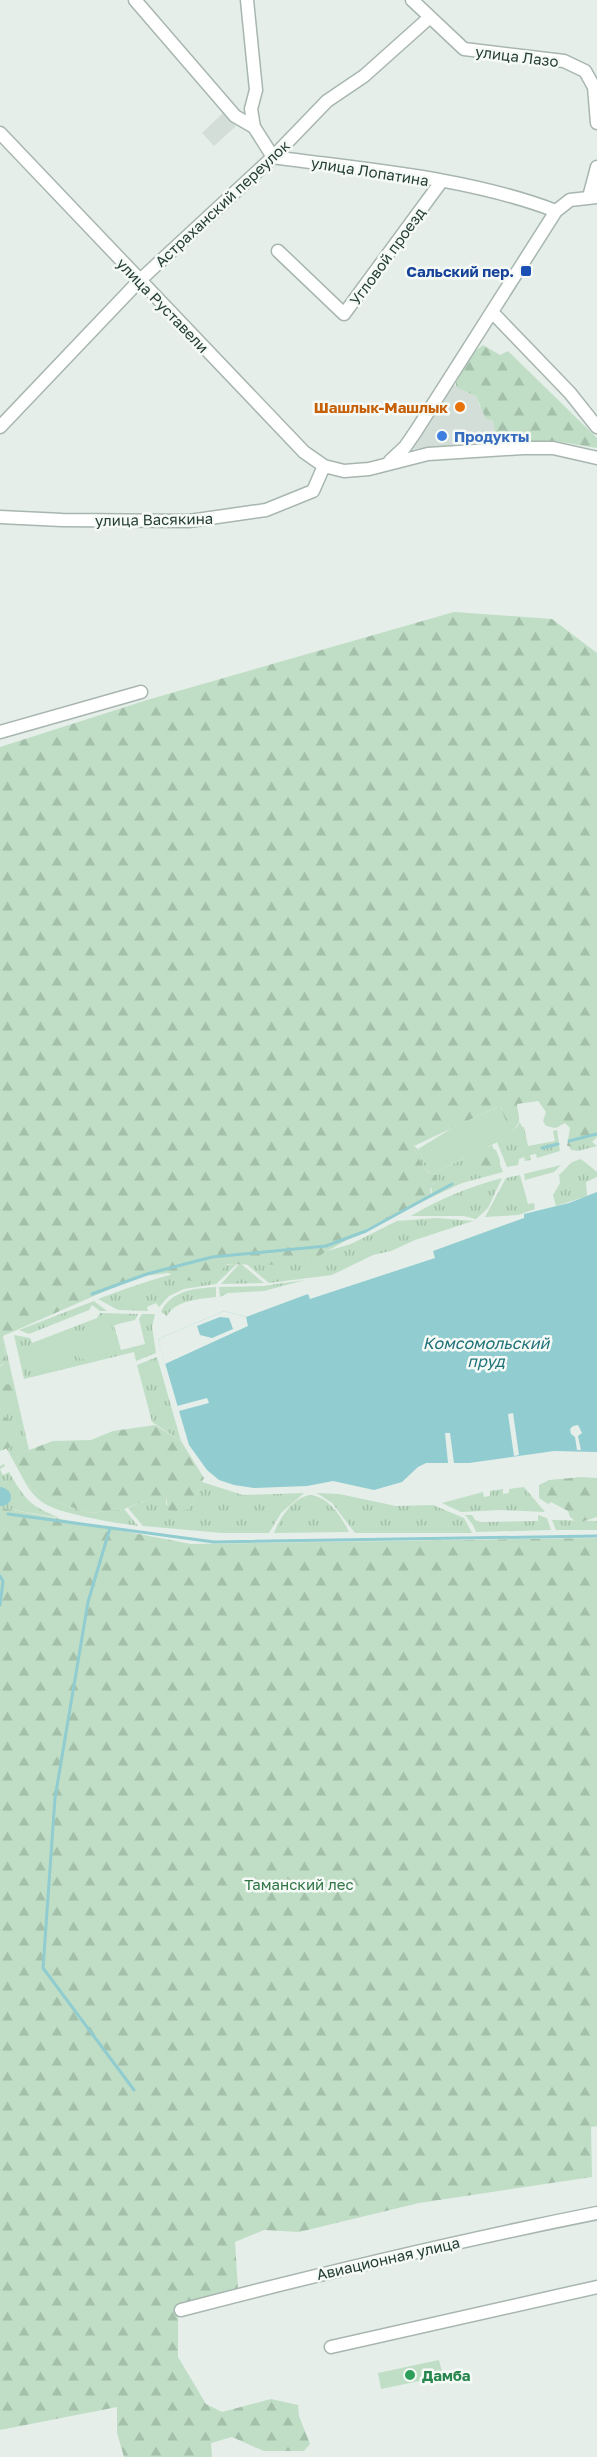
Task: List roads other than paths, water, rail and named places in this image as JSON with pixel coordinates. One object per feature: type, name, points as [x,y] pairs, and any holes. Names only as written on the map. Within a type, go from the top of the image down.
[{"type":"street","points":[[135,0],[235,116],[255,127]]},
{"type":"street","points":[[247,0],[256,90],[251,109],[255,127],[273,157]]},
{"type":"street","name":"улица Лазо","points":[[412,0],[464,49],[564,61],[585,71],[594,87],[597,123]]},
{"type":"street","name":"Астраханский переулок","points":[[0,427],[139,280],[273,157],[327,101],[364,76],[430,16]]},
{"type":"street","name":"улица Руставели","points":[[0,133],[304,452],[329,468]]},
{"type":"street","name":"улица Лопатина","points":[[273,157],[441,182],[506,196],[556,211]]},
{"type":"street","points":[[384,465],[405,447],[556,211],[570,200],[593,197],[597,167]]},
{"type":"street","name":"Угловой проезд","points":[[278,251],[344,314],[441,182]]},
{"type":"street","points":[[492,312],[570,393],[597,427]]},
{"type":"street","points":[[329,468],[356,471],[428,454],[523,448],[554,448],[597,458]]},
{"type":"street","name":"улица Васякина","points":[[0,517],[189,521],[229,517],[266,510],[313,491],[329,468]]},
{"type":"street","points":[[0,732],[141,692]]},
{"type":"street","name":"Авиационная улица","points":[[181,2310],[487,2235],[597,2213]]},
{"type":"street","points":[[331,2347],[597,2287]]},
{"type":"water","name":"Комсомольский пруд","points":[[597,1192],[597,1452],[554,1451],[469,1463],[426,1463],[418,1467],[402,1482],[374,1490],[333,1481],[307,1486],[254,1488],[219,1480],[207,1470],[189,1445],[158,1339],[224,1311],[246,1317],[308,1294],[310,1299],[435,1258],[433,1251],[524,1218],[524,1214],[569,1203]]},
{"type":"waterway","points":[[569,1141],[597,1134]]},
{"type":"waterway","points":[[542,1148],[558,1144]]},
{"type":"waterway","points":[[92,1294],[147,1274],[212,1257],[326,1246],[366,1231],[452,1184]]},
{"type":"waterway","points":[[8,1514],[214,1542],[597,1536]]},
{"type":"waterway","points":[[110,1528],[88,1602],[55,1798],[43,1968],[134,2090]]},
{"type":"waterway","points":[[0,1576],[3,1581],[0,1605]]},
{"type":"place","name":"Сальский пер.","points":[[526,271]]},
{"type":"place","name":"Шашлык-Машлык","points":[[460,407]]},
{"type":"place","name":"Продукты","points":[[442,436]]},
{"type":"place","name":"Дамба","points":[[410,2375]]},
{"type":"park label","name":"Таманский лес","points":[[299,1884]]}]
